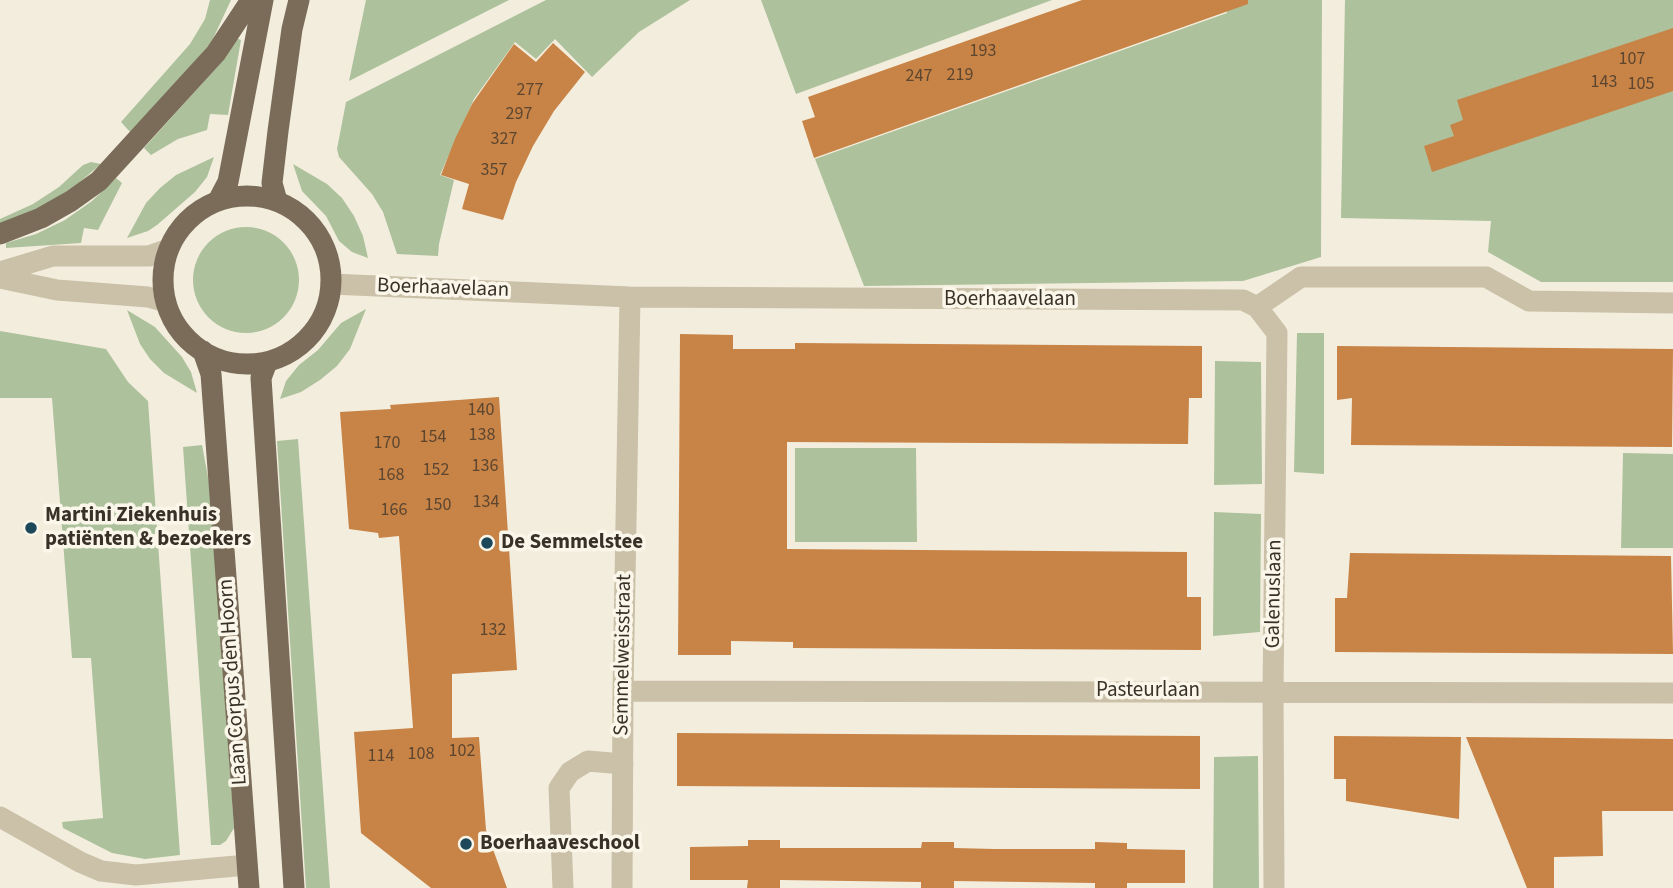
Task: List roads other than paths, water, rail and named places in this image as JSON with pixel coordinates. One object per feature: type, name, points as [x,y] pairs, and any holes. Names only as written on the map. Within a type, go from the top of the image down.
[{"type":"main road","points":[[0,234],[41,218],[99,181],[216,54],[251,0]]},
{"type":"main road","points":[[218,201],[228,181],[263,0]]},
{"type":"main road","points":[[277,201],[272,183],[292,29],[299,0]]},
{"type":"main road","points":[[247,195],[277,201],[304,218],[317,234],[330,262],[328,305],[312,333],[296,348],[267,362],[234,363],[203,351],[180,330],[166,302],[163,281],[169,249],[185,223],[200,210],[218,201],[247,195]]},
{"type":"main road","name":"Laan Corpus den Hoorn","points":[[203,351],[212,374],[249,888]]},
{"type":"main road","points":[[267,362],[261,378],[294,888]]},
{"type":"street","points":[[0,272],[53,256],[149,256],[169,249]]},
{"type":"street","points":[[1257,307],[1301,277],[1486,277],[1529,301],[1673,303]]},
{"type":"street","points":[[0,278],[57,290],[148,297],[166,302]]},
{"type":"street","name":"Boerhaavelaan","points":[[331,284],[630,297],[1243,300],[1257,307]]},
{"type":"street","name":"Semmelweisstraat","points":[[622,888],[630,297]]},
{"type":"street","name":"Galenuslaan","points":[[1257,307],[1277,333],[1273,691],[1275,888]]},
{"type":"street","name":"Pasteurlaan","points":[[623,691],[1673,693]]},
{"type":"street","points":[[563,888],[559,788],[569,772],[587,761],[623,764]]},
{"type":"street","points":[[0,817],[101,871],[136,875],[247,865]]},
{"type":"place","name":"Martini Ziekenhuis patiënten & bezoekers","points":[[31,528]]},
{"type":"place","name":"De Semmelstee","points":[[487,543]]},
{"type":"place","name":"Boerhaaveschool","points":[[466,844]]}]
